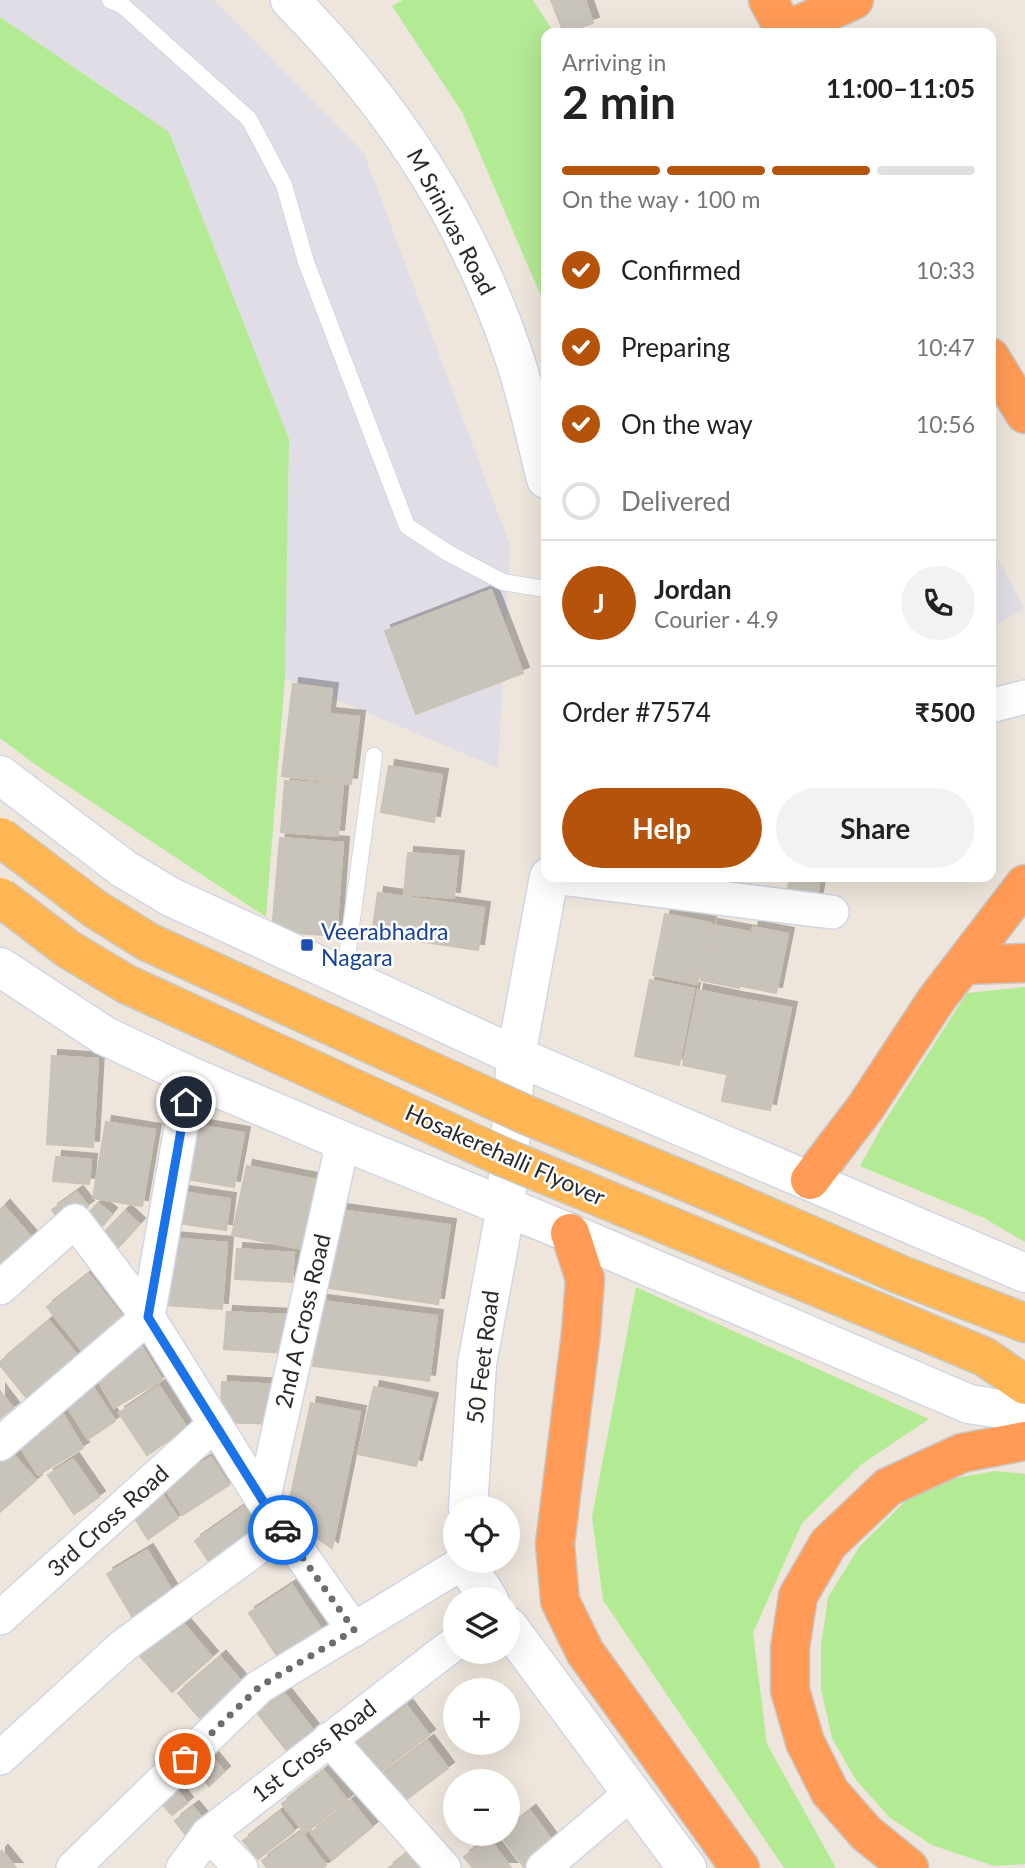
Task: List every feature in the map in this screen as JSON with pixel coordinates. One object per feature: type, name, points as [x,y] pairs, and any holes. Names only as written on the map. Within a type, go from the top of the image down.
[{"type":"highway","points":[[780,21],[854,0]]},
{"type":"highway","points":[[996,367],[1025,414]]},
{"type":"highway","name":"Hosakerehalli Flyover","points":[[0,837],[95,909],[148,942],[522,1114],[901,1275],[1025,1324]]},
{"type":"highway","points":[[810,1180],[865,1108],[936,1000],[1025,884]]},
{"type":"highway","name":"Hosakerehalli Flyover","points":[[0,897],[68,949],[126,984],[503,1157],[985,1357],[1025,1385]]},
{"type":"highway","points":[[964,965],[1025,963]]},
{"type":"highway","points":[[570,1233],[584,1279],[581,1333],[555,1544],[560,1601],[585,1652],[740,1868]]},
{"type":"highway","points":[[909,1868],[866,1833],[830,1792],[805,1742],[790,1690],[790,1648],[798,1596],[828,1544],[888,1487],[961,1453],[1025,1441]]},
{"type":"street","name":"M Srinivas Road","points":[[290,0],[368,85],[443,197],[491,295],[513,352],[541,457]]},
{"type":"street","points":[[996,704],[1025,697]]},
{"type":"street","points":[[0,775],[124,869],[171,897],[516,1056],[1025,1273]]},
{"type":"street","points":[[516,1056],[550,882]]},
{"type":"street","points":[[591,882],[832,912]]},
{"type":"street","points":[[0,967],[105,1036],[190,1076],[570,1233],[969,1404],[1025,1413]]},
{"type":"street","name":"50 Feet Road","points":[[469,1496],[477,1364],[506,1207],[516,1056]]},
{"type":"street","points":[[0,1444],[148,1317],[190,1076]]},
{"type":"street","name":"2nd A Cross Road","points":[[263,1501],[344,1141]]},
{"type":"street","points":[[0,1289],[75,1222],[148,1317],[263,1501],[354,1630]]},
{"type":"street","name":"3rd Cross Road","points":[[0,1618],[215,1424]]},
{"type":"street","points":[[0,1758],[123,1646],[283,1529]]},
{"type":"street","points":[[73,1868],[259,1687],[445,1573]]},
{"type":"street","points":[[520,1643],[687,1868]]},
{"type":"street","name":"1st Cross Road","points":[[183,1868],[208,1833],[443,1652]]},
{"type":"street","points":[[329,1739],[444,1868]]},
{"type":"street","points":[[543,1868],[630,1794]]},
{"type":"street","points":[[208,1833],[242,1868]]},
{"type":"lane","points":[[110,0],[122,5],[249,119],[284,185],[306,262],[407,526],[448,553],[503,582],[541,588]]},
{"type":"lane","points":[[344,978],[374,756]]},
{"type":"shaded area","points":[[0,0],[214,0],[364,153],[510,545],[498,768],[285,678],[289,439],[169,132],[0,17]]},
{"type":"shaded area","points":[[996,555],[1024,608],[996,626]]},
{"type":"green space","points":[[403,0],[533,0],[551,28],[541,28],[541,296],[462,112],[392,6]]},
{"type":"green space","points":[[0,17],[169,132],[289,439],[285,678],[266,917],[36,765],[0,738]]},
{"type":"green space","points":[[1025,987],[1025,1242],[984,1218],[860,1166],[886,1119],[967,993]]},
{"type":"green space","points":[[636,1287],[929,1419],[862,1464],[802,1523],[753,1633],[767,1744],[836,1868],[784,1868],[603,1600],[592,1517]]},
{"type":"green space","points":[[995,1471],[1025,1474],[1025,1864],[994,1866],[932,1845],[890,1818],[856,1780],[832,1738],[821,1689],[821,1646],[828,1597],[860,1546],[923,1484]]},
{"type":"building","points":[[551,0],[585,0],[593,23],[578,28],[562,28]]},
{"type":"building","points":[[491,590],[523,673],[416,714],[385,631]]},
{"type":"building","points":[[293,684],[332,689],[329,714],[359,717],[351,784],[282,776]]},
{"type":"building","points":[[389,766],[442,775],[434,822],[381,812]]},
{"type":"building","points":[[285,781],[343,785],[338,836],[281,832]]},
{"type":"building","points":[[280,838],[343,843],[336,936],[272,931]]},
{"type":"building","points":[[408,853],[458,857],[454,898],[404,894]]},
{"type":"building","points":[[789,882],[819,882],[814,919],[784,915]]},
{"type":"building","points":[[378,893],[484,908],[478,950],[372,934]]},
{"type":"building","points":[[665,914],[710,923],[697,984],[653,975]]},
{"type":"building","points":[[712,925],[750,932],[739,988],[701,980]]},
{"type":"building","points":[[753,927],[788,934],[776,993],[741,986]]},
{"type":"building","points":[[650,980],[694,989],[679,1065],[635,1056]]},
{"type":"building","points":[[698,990],[741,999],[725,1074],[683,1065]]},
{"type":"building","points":[[742,999],[791,1008],[770,1110],[722,1101]]},
{"type":"building","points":[[52,1056],[98,1059],[93,1147],[47,1144]]},
{"type":"building","points":[[106,1122],[155,1130],[142,1206],[93,1198]]},
{"type":"building","points":[[197,1125],[244,1133],[234,1187],[187,1179]]},
{"type":"building","points":[[56,1157],[91,1160],[89,1184],[53,1181]]},
{"type":"building","points":[[247,1166],[322,1181],[308,1250],[232,1235]]},
{"type":"building","points":[[77,1192],[88,1206],[62,1225],[52,1210]]},
{"type":"building","points":[[182,1192],[230,1199],[226,1230],[177,1223]]},
{"type":"building","points":[[98,1203],[111,1214],[97,1231],[84,1219]]},
{"type":"building","points":[[4,1206],[37,1244],[0,1266],[0,1210]]},
{"type":"building","points":[[340,1210],[450,1225],[438,1304],[329,1288]]},
{"type":"building","points":[[125,1211],[139,1224],[109,1257],[94,1243]]},
{"type":"building","points":[[170,1238],[227,1243],[222,1309],[164,1305]]},
{"type":"building","points":[[237,1249],[294,1253],[292,1282],[235,1279]]},
{"type":"building","points":[[89,1274],[129,1325],[88,1358],[47,1307]]},
{"type":"building","points":[[322,1301],[437,1316],[429,1381],[313,1366]]},
{"type":"building","points":[[227,1312],[287,1315],[285,1353],[224,1349]]},
{"type":"building","points":[[49,1321],[81,1360],[30,1402],[0,1362]]},
{"type":"building","points":[[142,1347],[162,1380],[114,1408],[95,1375]]},
{"type":"building","points":[[89,1381],[115,1421],[88,1439],[62,1398]]},
{"type":"building","points":[[222,1382],[280,1385],[277,1424],[220,1422]]},
{"type":"building","points":[[159,1386],[187,1428],[147,1455],[119,1413]]},
{"type":"building","points":[[374,1387],[432,1399],[416,1466],[358,1454]]},
{"type":"building","points":[[0,1391],[13,1408],[0,1418]]},
{"type":"building","points":[[311,1403],[360,1412],[332,1548],[286,1517]]},
{"type":"building","points":[[63,1414],[83,1448],[38,1475],[17,1441]]},
{"type":"building","points":[[6,1447],[36,1480],[0,1512],[0,1452]]},
{"type":"building","points":[[211,1457],[229,1485],[182,1515],[164,1486]]},
{"type":"building","points":[[73,1459],[99,1497],[74,1514],[48,1475]]},
{"type":"building","points":[[160,1491],[178,1518],[148,1539],[130,1511]]},
{"type":"building","points":[[243,1507],[262,1532],[213,1567],[195,1541]]},
{"type":"building","points":[[147,1550],[178,1601],[138,1626],[107,1574]]},
{"type":"building","points":[[292,1585],[325,1635],[282,1663],[249,1613]]},
{"type":"building","points":[[181,1621],[212,1657],[172,1692],[140,1656]]},
{"type":"building","points":[[220,1657],[248,1689],[206,1725],[178,1693]]},
{"type":"building","points":[[284,1693],[314,1731],[288,1752],[258,1714]]},
{"type":"building","points":[[407,1706],[429,1735],[374,1777],[351,1748]]},
{"type":"building","points":[[428,1741],[448,1768],[443,1769],[443,1772],[395,1808],[375,1781]]},
{"type":"building","points":[[210,1755],[224,1772],[209,1786],[195,1768]]},
{"type":"building","points":[[324,1771],[347,1800],[305,1833],[282,1804]]},
{"type":"building","points":[[175,1788],[187,1803],[172,1815],[159,1801]]},
{"type":"building","points":[[351,1801],[372,1827],[332,1860],[311,1833]]},
{"type":"building","points":[[193,1807],[207,1824],[189,1839],[175,1821]]},
{"type":"building","points":[[530,1811],[556,1846],[525,1868],[508,1846],[520,1846],[520,1819]]},
{"type":"building","points":[[280,1812],[294,1831],[258,1859],[243,1841]]},
{"type":"building","points":[[301,1832],[326,1865],[323,1868],[267,1868],[262,1861]]},
{"type":"building","points":[[479,1846],[494,1846],[511,1868],[473,1868],[464,1857]]},
{"type":"building","points":[[2,1851],[16,1868],[0,1868]]},
{"type":"building","points":[[408,1853],[419,1868],[389,1868]]},
{"type":"way so far","points":[[185,1759],[259,1687],[354,1630],[283,1530]]},
{"type":"place","name":"Veerabhadra Nagara","points":[[307,945]]},
{"type":"route","points":[[186,1102],[148,1317],[283,1530]]}]
